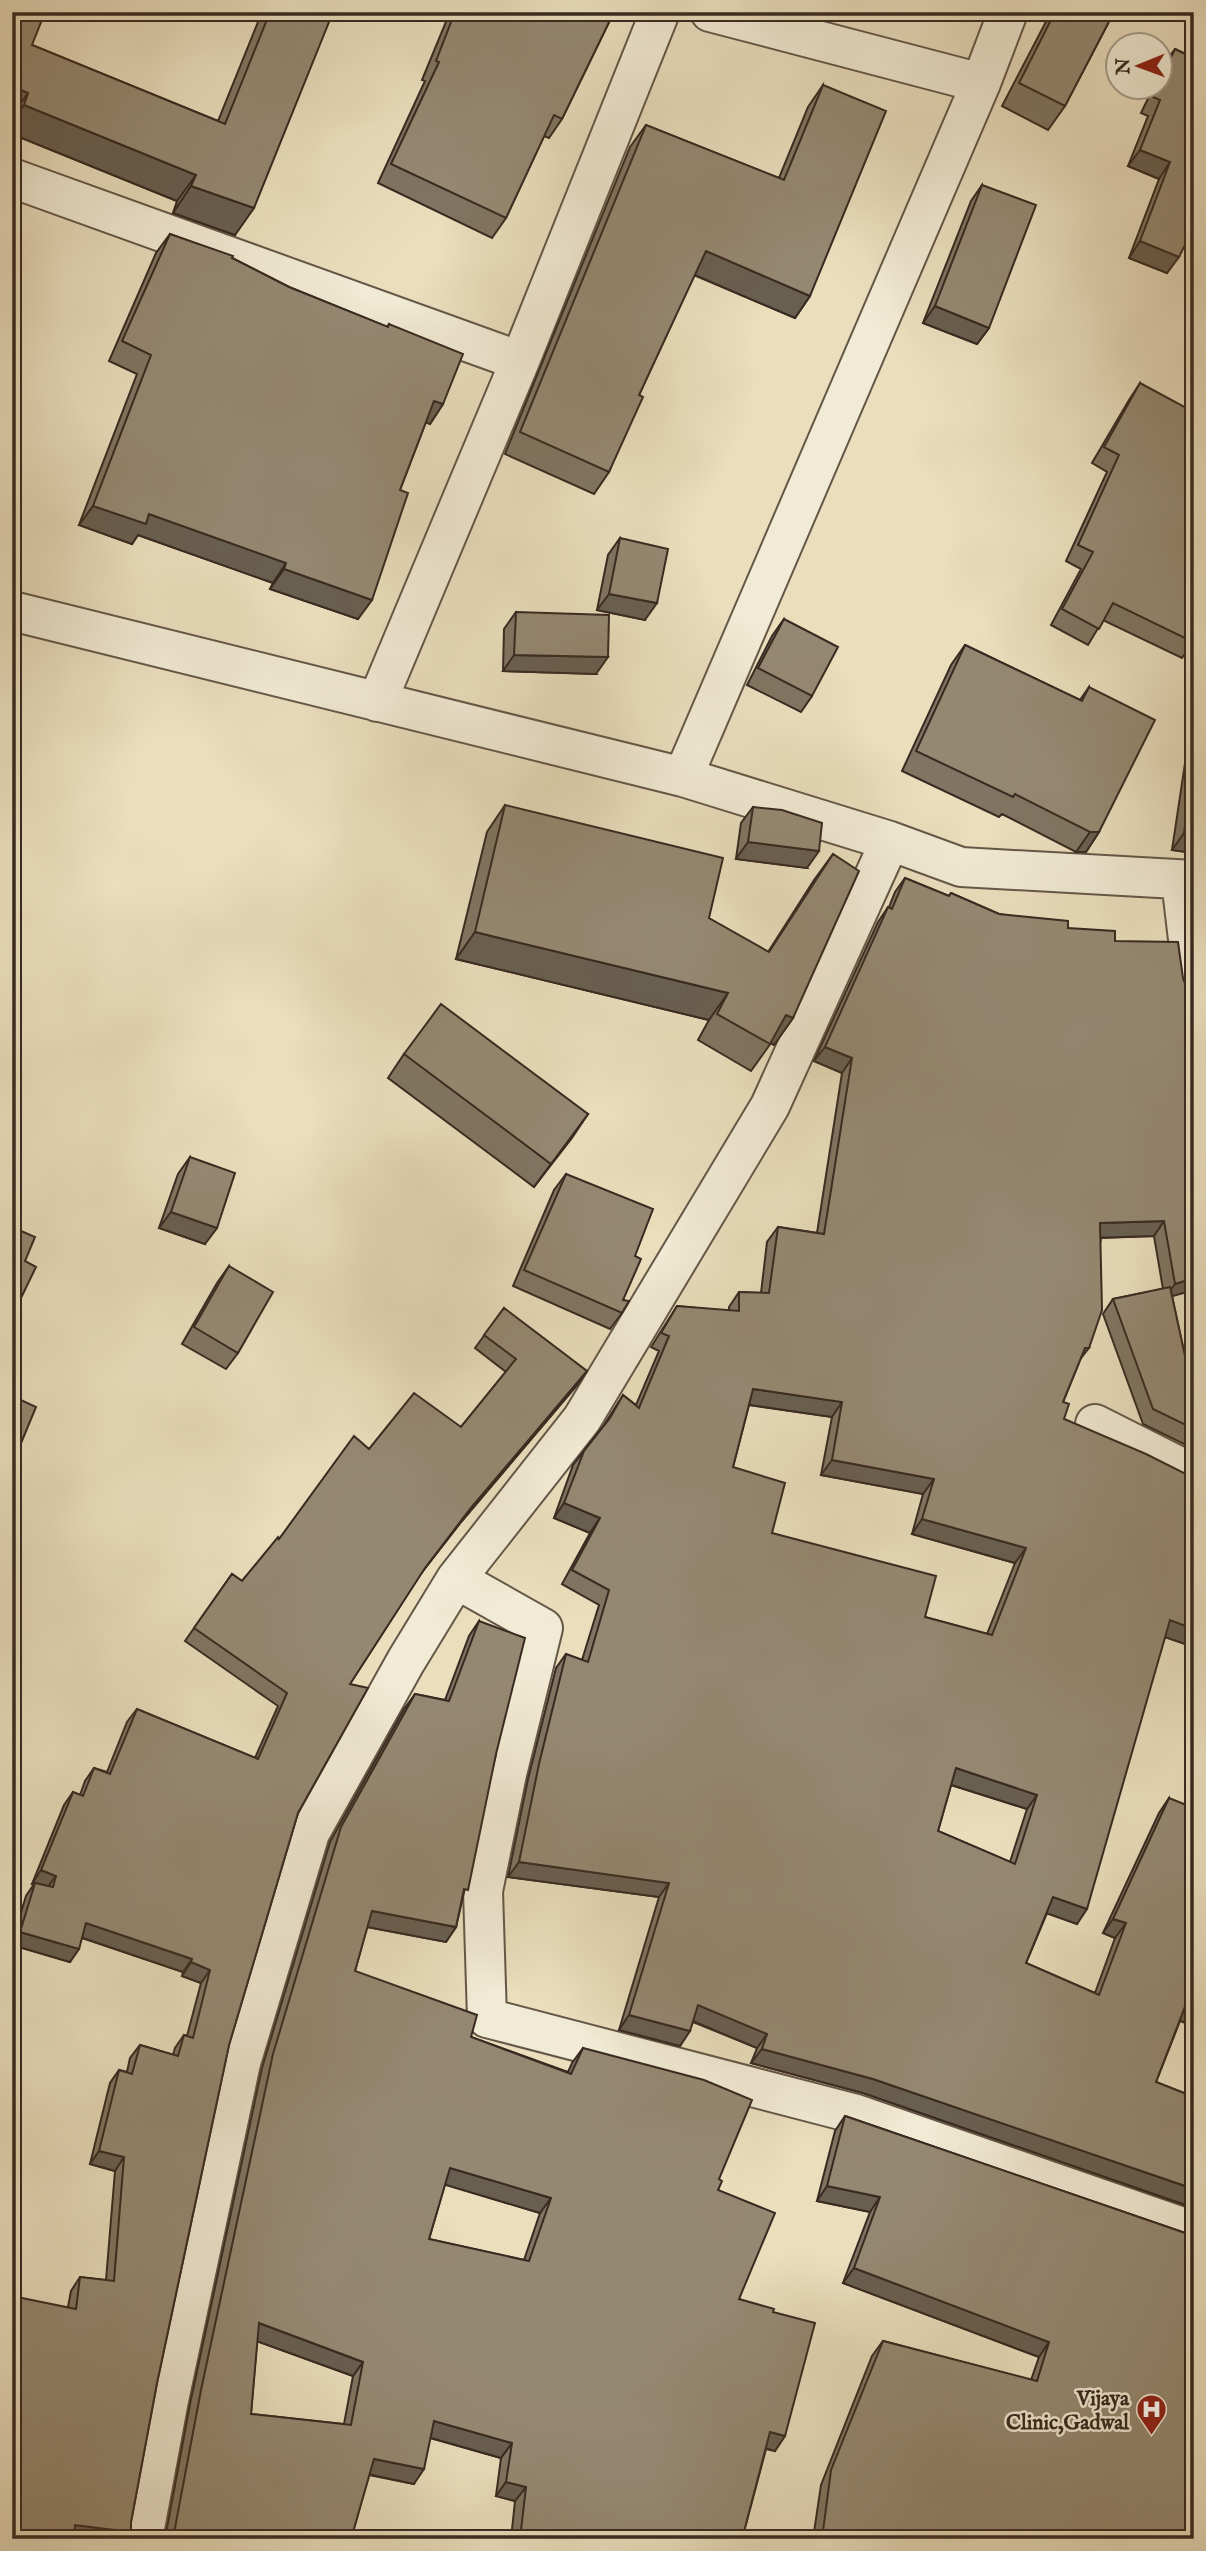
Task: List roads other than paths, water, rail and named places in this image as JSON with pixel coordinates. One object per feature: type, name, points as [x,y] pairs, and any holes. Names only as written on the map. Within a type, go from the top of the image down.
[{"type":"street","points":[[377,702],[520,361],[660,12]]},
{"type":"street","points":[[710,12],[981,83]]},
{"type":"street","points":[[683,776],[981,83],[1008,12]]},
{"type":"street","points":[[12,178],[520,361]]},
{"type":"street","points":[[12,611],[683,776],[890,841],[961,867],[1187,880],[1194,990]]},
{"type":"street","points":[[142,2539],[241,2063],[310,1833],[406,1661],[456,1579],[582,1419],[770,1106],[890,841]]},
{"type":"street","points":[[1095,1423],[1194,1474]]},
{"type":"street","points":[[456,1579],[543,1628],[507,1774],[483,1891],[487,2018],[856,2114],[1194,2231]]},
{"type":"place","name":"Vijaya Clinic,Gadwal","points":[[1152,2437]]}]
